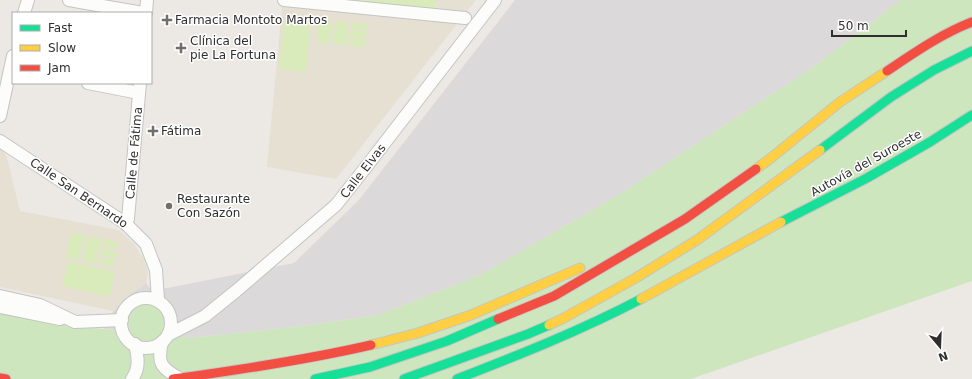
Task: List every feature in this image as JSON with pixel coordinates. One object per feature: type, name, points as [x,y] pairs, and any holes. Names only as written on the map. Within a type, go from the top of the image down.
[{"type":"highway","points":[[315,379],[370,368],[447,341],[554,296],[685,219],[771,158],[840,102],[924,46],[968,24],[972,18]]},
{"type":"highway","points":[[404,379],[528,334],[562,319],[634,279],[698,240],[891,97],[934,70],[972,51]]},
{"type":"highway","name":"Autovía del Suroeste","points":[[768,228],[867,178],[930,142],[971,116]]},
{"type":"highway","points":[[634,239],[654,228],[685,219]]},
{"type":"highway","points":[[668,274],[718,248],[768,228]]},
{"type":"highway","points":[[457,379],[522,354],[639,300],[768,228]]},
{"type":"highway","points":[[176,379],[233,371],[348,350],[418,333],[471,316],[585,265]]},
{"type":"highway","points":[[562,319],[603,306]]},
{"type":"highway","points":[[0,378],[6,379]]},
{"type":"street","points":[[24,12],[28,0]]},
{"type":"street","points":[[69,0],[138,12]]},
{"type":"street","points":[[144,12],[147,0]]},
{"type":"street","points":[[284,0],[465,18]]},
{"type":"street","name":"Calle Elvas","points":[[165,339],[205,316],[236,292],[336,205],[495,0]]},
{"type":"street","points":[[0,116],[9,64]]},
{"type":"street","points":[[98,84],[139,88]]},
{"type":"street","name":"Calle de Fátima","points":[[125,223],[128,219],[139,88]]},
{"type":"street","name":"Calle San Bernardo","points":[[0,141],[125,223],[146,244],[156,270],[158,300]]},
{"type":"street","points":[[0,296],[40,304],[75,322]]},
{"type":"street","points":[[165,339],[156,346],[149,347],[142,347],[129,340],[124,334],[122,327],[124,312],[128,306],[142,298],[150,298],[158,300],[164,305],[170,314],[170,332],[160,351],[160,357],[163,366],[176,379]]},
{"type":"street","points":[[0,307],[75,322],[122,320]]},
{"type":"street","points":[[170,314],[190,318],[205,316]]},
{"type":"street","points":[[132,379],[137,368],[138,357],[135,344]]},
{"type":"shaded area","points":[[436,0],[476,0],[466,13],[435,10]]},
{"type":"shaded area","points":[[515,0],[901,0],[813,67],[617,196],[480,275],[379,315],[303,326],[190,338],[104,329],[113,311],[129,295],[146,283],[152,291],[294,263],[358,201]]},
{"type":"shaded area","points":[[282,7],[460,20],[336,179],[267,167]]},
{"type":"shaded area","points":[[0,148],[3,149],[7,158],[20,211],[119,230],[134,244],[144,259],[148,272],[146,283],[129,295],[113,311],[0,287]]},
{"type":"green space","points":[[327,0],[436,0],[435,10]]},
{"type":"green space","points":[[901,0],[972,0],[972,281],[691,379],[0,379],[0,313],[69,325],[129,332],[128,319],[132,311],[138,306],[145,304],[152,305],[159,309],[163,315],[164,324],[161,335],[190,338],[303,326],[379,315],[480,275],[617,196],[813,67]]},
{"type":"green space","points":[[284,19],[311,22],[306,72],[279,69]]},
{"type":"green space","points":[[318,20],[332,21],[330,44],[317,42]]},
{"type":"green space","points":[[335,21],[348,22],[346,45],[333,44]]},
{"type":"green space","points":[[351,23],[367,24],[367,31],[351,30]]},
{"type":"green space","points":[[350,31],[367,33],[366,39],[350,38]]},
{"type":"green space","points":[[350,39],[366,41],[366,47],[349,46]]},
{"type":"green space","points":[[71,233],[84,235],[79,260],[66,257]]},
{"type":"green space","points":[[87,236],[102,239],[96,264],[82,261]]},
{"type":"green space","points":[[104,239],[118,242],[117,249],[103,246]]},
{"type":"green space","points":[[102,248],[117,252],[116,259],[101,255]]},
{"type":"green space","points":[[100,258],[115,260],[113,267],[99,264]]},
{"type":"green space","points":[[68,261],[115,272],[110,297],[62,286]]},
{"type":"traffic: fast","points":[[820,150],[891,97],[934,70],[972,51]]},
{"type":"traffic: fast","points":[[781,222],[867,178],[930,142],[972,115]]},
{"type":"traffic: fast","points":[[457,379],[573,332],[641,299]]},
{"type":"traffic: fast","points":[[315,379],[370,367],[447,341],[498,319]]},
{"type":"traffic: fast","points":[[404,379],[549,325]]},
{"type":"traffic: slow","points":[[756,169],[840,102],[887,71]]},
{"type":"traffic: slow","points":[[549,325],[634,279],[697,240],[820,150]]},
{"type":"traffic: slow","points":[[641,299],[781,222]]},
{"type":"traffic: slow","points":[[371,345],[418,333],[471,315],[580,268]]},
{"type":"traffic: jam","points":[[887,71],[939,38],[972,22]]},
{"type":"traffic: jam","points":[[498,319],[554,296],[685,219],[756,169]]},
{"type":"traffic: jam","points":[[173,379],[272,364],[371,345]]},
{"type":"traffic: jam","points":[[0,378],[6,379]]},
{"type":"place","name":"Farmacia Montoto Martos","points":[[167,20]]},
{"type":"place","name":"Clínica del pie La Fortuna","points":[[181,48]]},
{"type":"place","name":"Fátima","points":[[153,131]]},
{"type":"place","name":"Restaurante Con Sazón","points":[[169,206]]}]
